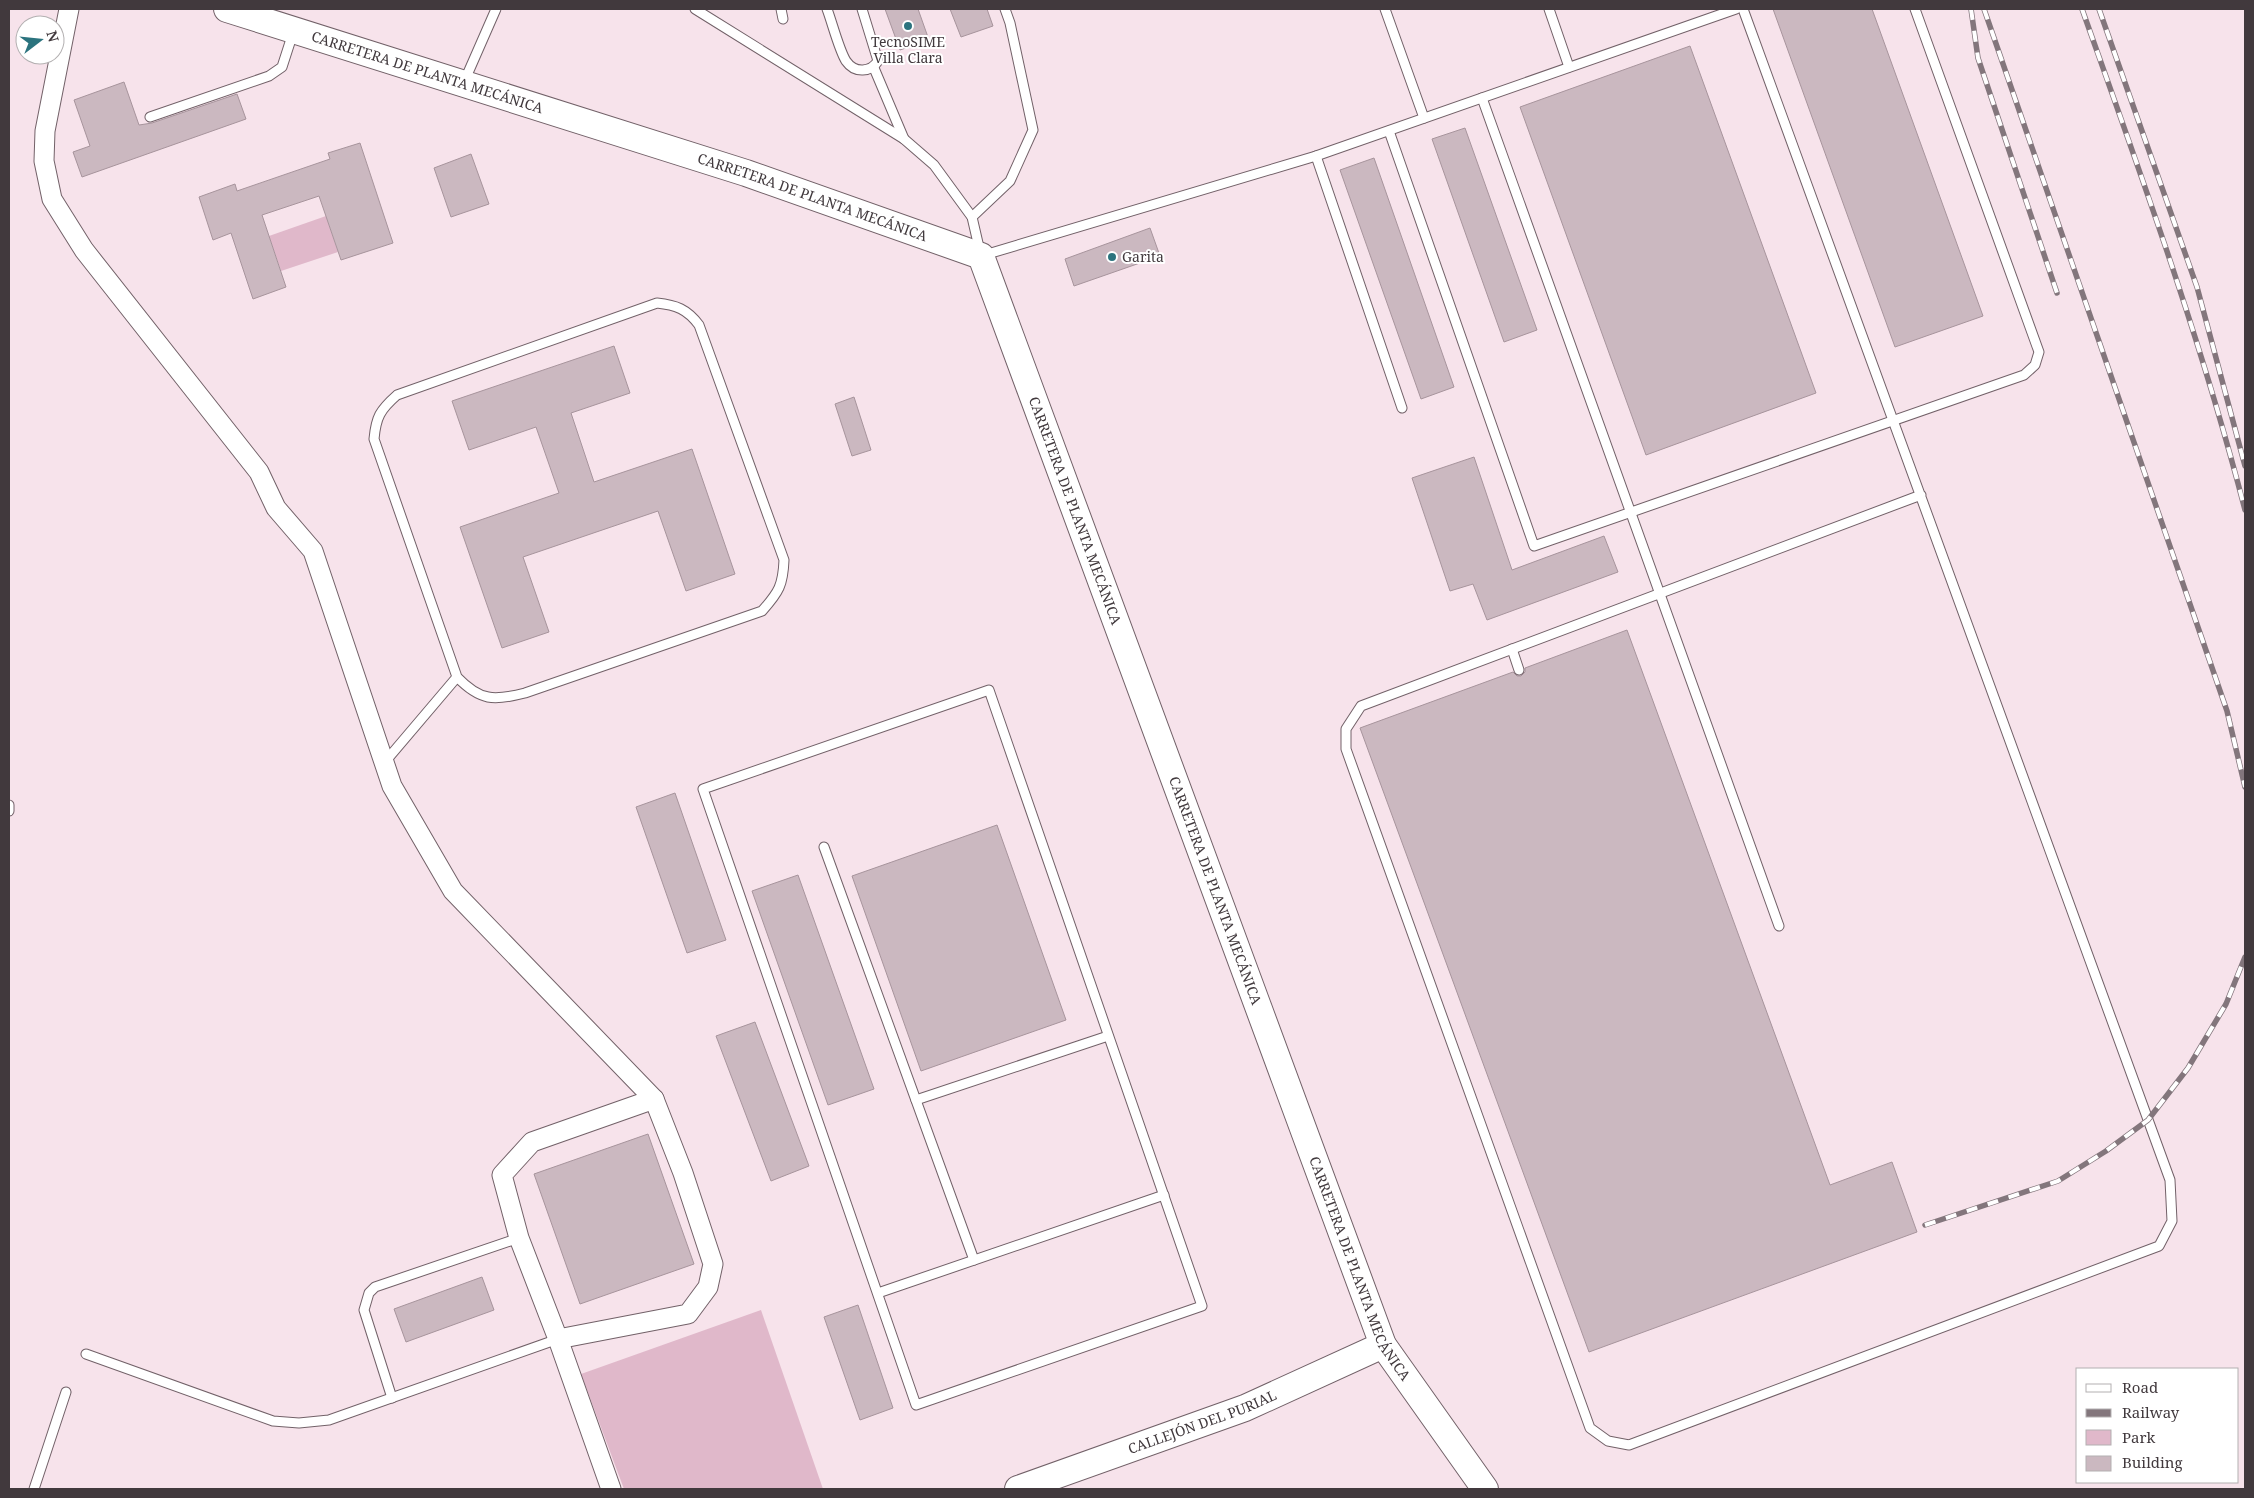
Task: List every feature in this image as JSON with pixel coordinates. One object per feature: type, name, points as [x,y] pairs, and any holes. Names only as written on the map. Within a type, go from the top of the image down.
[{"type":"street","points":[[69,9],[45,131],[44,162],[52,200],[84,250],[259,472],[276,508],[313,551],[392,786],[453,891],[654,1099],[683,1173],[713,1264],[708,1287],[688,1314],[558,1339]]},
{"type":"street","name":"CARRETERA DE PLANTA MECÁNICA","points":[[234,10],[746,173],[980,256],[1384,1345],[1485,1489]]},
{"type":"street","points":[[611,1489],[558,1339],[519,1238],[502,1175],[532,1142],[654,1099]]},
{"type":"street","name":"CALLEJÓN DEL PURIAL","points":[[1018,1489],[1245,1408],[1384,1345]]},
{"type":"lane","points":[[463,84],[496,9]]},
{"type":"lane","points":[[695,9],[904,139],[934,165],[972,217],[980,256],[1316,156],[1736,9]]},
{"type":"lane","points":[[781,9],[783,19]]},
{"type":"lane","points":[[827,9],[846,62],[857,69],[866,70],[874,68],[878,61],[862,9]]},
{"type":"lane","points":[[972,217],[1010,181],[1033,130],[1010,23],[1005,9]]},
{"type":"lane","points":[[1385,9],[1424,118]]},
{"type":"lane","points":[[1549,9],[1570,67]]},
{"type":"lane","points":[[1743,9],[2170,1180],[2172,1221],[2159,1246],[1629,1445],[1608,1441],[1590,1428],[1346,750],[1346,729],[1361,706],[1920,495]]},
{"type":"lane","points":[[1389,131],[1534,546],[2024,375],[2035,366],[2040,352],[1915,9]]},
{"type":"lane","points":[[150,117],[269,76],[282,67],[294,30]]},
{"type":"lane","points":[[874,68],[904,139]]},
{"type":"lane","points":[[1482,98],[1779,926]]},
{"type":"lane","points":[[1316,156],[1402,408]]},
{"type":"lane","points":[[657,303],[673,304],[690,313],[699,325],[784,560],[783,581],[774,598],[762,611],[503,699],[486,698],[470,691],[457,677],[374,440],[375,422],[383,408],[396,395],[657,303]]},
{"type":"lane","points":[[1512,649],[1519,670]]},
{"type":"lane","points":[[384,764],[457,677]]},
{"type":"lane","points":[[989,690],[1108,1036],[1202,1306],[916,1405],[703,789],[989,690]]},
{"type":"lane","points":[[9,805],[9,811]]},
{"type":"lane","points":[[824,847],[974,1260]]},
{"type":"lane","points":[[916,1100],[1108,1036]]},
{"type":"lane","points":[[878,1293],[1164,1195]]},
{"type":"lane","points":[[392,1398],[364,1310],[369,1293],[375,1287],[519,1238]]},
{"type":"lane","points":[[86,1354],[273,1421],[299,1423],[329,1420],[558,1339]]},
{"type":"lane","points":[[34,1489],[66,1392]]},
{"type":"green space","points":[[326,216],[338,252],[281,271],[269,236]]},
{"type":"green space","points":[[761,1310],[823,1489],[624,1489],[581,1374]]},
{"type":"building","name":"TecnoSIME Villa Clara","points":[[885,9],[918,9],[929,40],[900,50]]},
{"type":"building","name":"TecnoSIME Villa Clara","points":[[950,9],[987,9],[993,26],[961,37]]},
{"type":"building","points":[[1773,9],[1872,9],[1983,316],[1895,347]]},
{"type":"building","points":[[1690,46],[1816,393],[1646,455],[1520,107]]},
{"type":"building","points":[[124,82],[139,125],[152,123],[237,94],[246,119],[82,177],[73,152],[90,146],[74,100]]},
{"type":"building","points":[[1465,128],[1537,330],[1504,342],[1432,139]]},
{"type":"building","points":[[360,143],[393,243],[341,260],[319,196],[262,215],[286,287],[253,299],[231,233],[213,240],[199,197],[235,184],[237,191],[330,159],[328,153]]},
{"type":"building","points":[[471,154],[489,204],[451,217],[434,168]]},
{"type":"building","points":[[1374,158],[1454,387],[1421,399],[1340,170]]},
{"type":"building","name":"Garita","points":[[1150,228],[1160,256],[1074,286],[1065,259]]},
{"type":"building","points":[[614,346],[630,393],[571,413],[594,482],[692,449],[735,574],[686,591],[658,511],[523,557],[549,632],[502,648],[460,527],[559,493],[536,427],[469,450],[452,401]]},
{"type":"building","points":[[854,397],[871,450],[852,456],[835,404]]},
{"type":"building","points":[[1474,457],[1512,570],[1604,536],[1618,572],[1487,620],[1473,584],[1450,591],[1412,478]]},
{"type":"building","points":[[1627,630],[1830,1185],[1892,1162],[1917,1232],[1589,1352],[1360,728],[1513,672],[1517,676],[1521,676],[1525,672],[1525,668]]},
{"type":"building","points":[[675,793],[726,940],[687,953],[636,807]]},
{"type":"building","points":[[997,825],[1066,1020],[921,1071],[852,876]]},
{"type":"building","points":[[798,875],[874,1089],[828,1105],[752,891]]},
{"type":"building","points":[[755,1022],[809,1166],[771,1181],[716,1036]]},
{"type":"building","points":[[648,1134],[694,1264],[580,1304],[534,1174]]},
{"type":"building","points":[[482,1277],[494,1310],[406,1342],[394,1309]]},
{"type":"building","points":[[858,1305],[893,1408],[860,1420],[824,1317]]},
{"type":"railway","points":[[1971,9],[1978,58],[2057,293]]},
{"type":"railway","points":[[1984,9],[2227,711],[2245,787]]},
{"type":"railway","points":[[2082,9],[2190,320],[2245,510]]},
{"type":"railway","points":[[2099,9],[2197,287],[2245,466]]},
{"type":"railway","points":[[1925,1225],[2058,1181],[2106,1151],[2148,1120],[2188,1068],[2226,1004],[2245,957]]},
{"type":"place","name":"TecnoSIME Villa Clara","points":[[908,26]]},
{"type":"place","name":"Garita","points":[[1112,257]]}]
